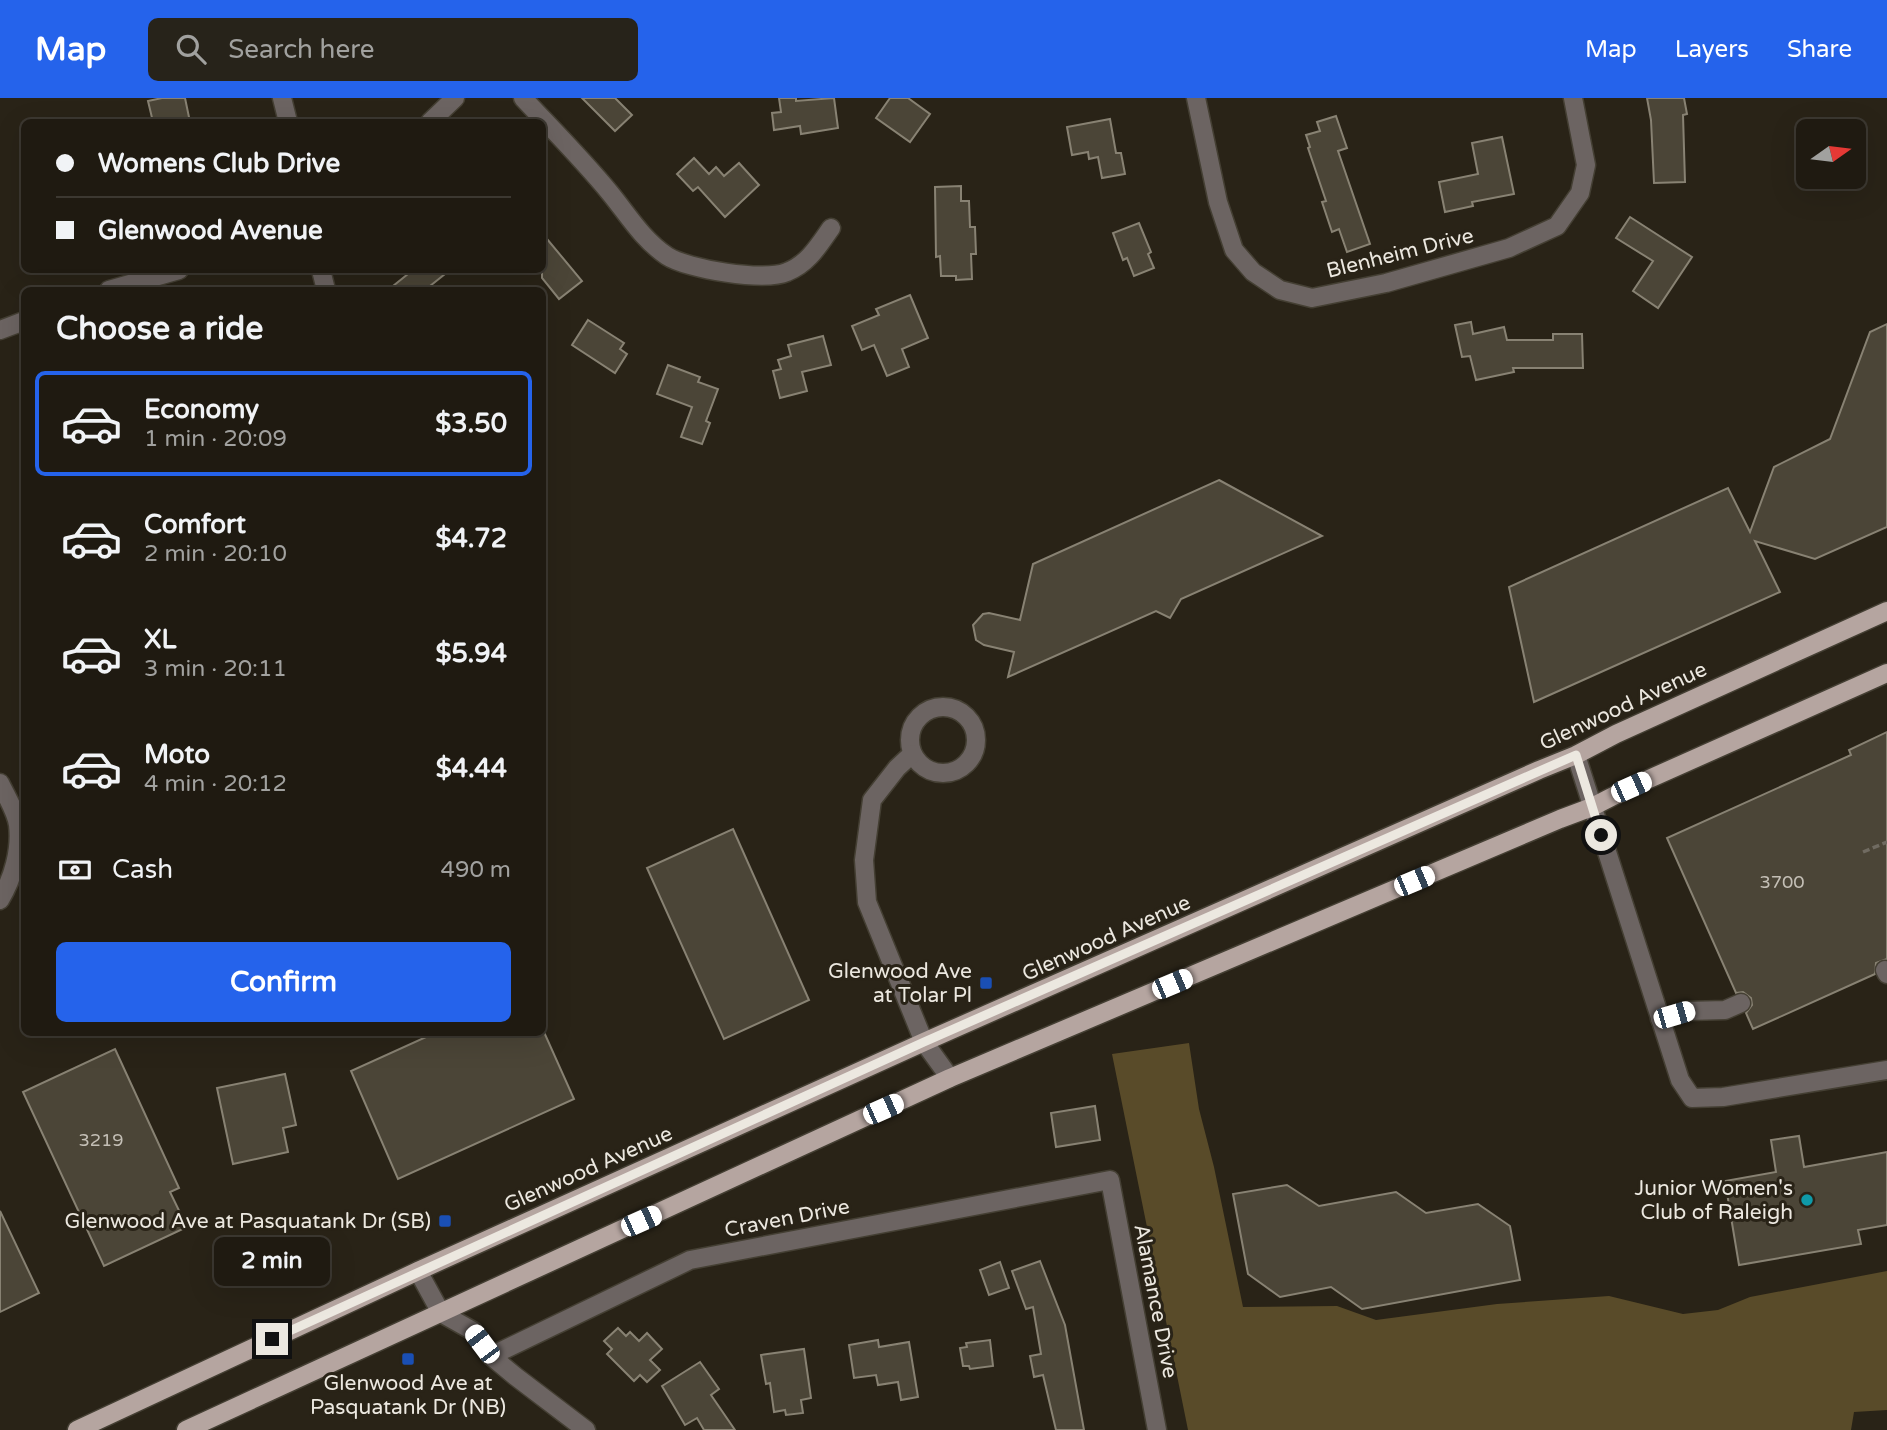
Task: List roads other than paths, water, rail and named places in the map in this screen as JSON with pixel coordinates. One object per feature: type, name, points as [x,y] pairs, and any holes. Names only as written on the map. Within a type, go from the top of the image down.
[{"type":"main road","name":"Glenwood Avenue","points":[[77,1430],[924,1042],[1576,755],[1887,611]]},
{"type":"main road","points":[[186,1430],[950,1079],[1591,807],[1643,781],[1887,673]]},
{"type":"street","points":[[282,98],[287,119]]},
{"type":"street","points":[[432,119],[455,98]]},
{"type":"street","points":[[523,98],[542,119]]},
{"type":"street","name":"Blenheim Drive","points":[[1196,98],[1218,202],[1234,250],[1253,272],[1280,290],[1312,299],[1386,283],[1509,248],[1557,226],[1580,193],[1586,165],[1573,98]]},
{"type":"street","points":[[546,123],[610,193],[638,232],[669,257],[714,271],[750,276],[786,273],[811,256],[831,228]]},
{"type":"street","points":[[120,287],[168,273]]},
{"type":"street","points":[[0,330],[21,322]]},
{"type":"street","points":[[912,754],[897,768],[872,800],[864,860],[867,902],[924,1042],[950,1079]]},
{"type":"street","points":[[1576,755],[1680,1080],[1692,1098],[1723,1097],[1887,1070]]},
{"type":"street","points":[[0,783],[18,823],[17,856],[8,887],[0,900]]},
{"type":"street","points":[[1660,1020],[1687,1011],[1725,1010],[1741,1003]]},
{"type":"street","name":"Craven Drive","points":[[492,1356],[690,1260],[1110,1181]]},
{"type":"street","name":"Alamance Drive","points":[[1110,1181],[1157,1430]]},
{"type":"street","points":[[418,1272],[441,1313],[473,1332],[492,1356],[514,1376],[586,1430]]},
{"type":"place","name":"Glenwood Ave at Tolar Pl","points":[[986,983]]},
{"type":"place","name":"Junior Women's Club of Raleigh","points":[[1807,1200]]},
{"type":"place","name":"Glenwood Ave at Pasquatank Dr (SB)","points":[[445,1221]]},
{"type":"place","name":"Glenwood Ave at Pasquatank Dr (NB)","points":[[408,1359]]}]
